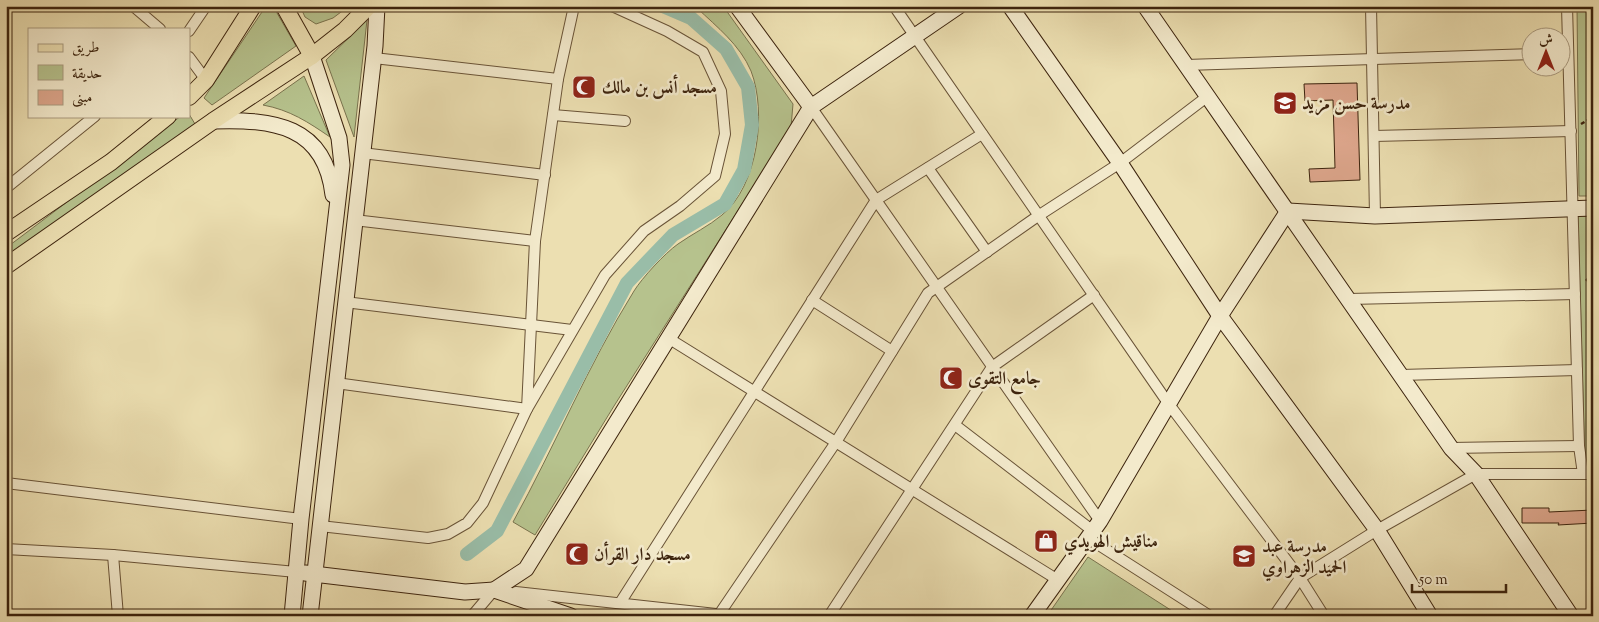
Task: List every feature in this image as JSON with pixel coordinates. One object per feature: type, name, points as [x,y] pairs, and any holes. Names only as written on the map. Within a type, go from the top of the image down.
[{"type":"main road","points":[[190,96],[206,80],[253,6]]},
{"type":"main road","points":[[284,6],[312,56],[342,152],[292,616]]},
{"type":"main road","points":[[6,266],[213,121],[312,56],[345,30],[369,6]]},
{"type":"main road","points":[[310,616],[374,58],[377,6]]},
{"type":"main road","points":[[737,6],[811,107]]},
{"type":"main road","points":[[494,590],[526,569],[811,107],[916,38],[959,6]]},
{"type":"main road","points":[[1010,6],[1120,163],[1220,316],[1377,530],[1430,616]]},
{"type":"main road","points":[[1145,6],[1451,448],[1476,474],[1571,616]]},
{"type":"main road","points":[[6,233],[111,162],[166,118]]},
{"type":"main road","points":[[213,121],[239,120],[275,125],[309,141],[318,149],[326,162],[331,180],[336,215]]},
{"type":"main road","points":[[1288,211],[1375,216],[1593,208]]},
{"type":"main road","points":[[1032,616],[1093,530],[1220,316],[1288,211]]},
{"type":"main road","points":[[296,572],[466,592],[494,590],[571,616]]},
{"type":"street","points":[[133,6],[159,28]]},
{"type":"street","points":[[190,30],[206,6]]},
{"type":"street","points":[[527,409],[535,242],[558,79],[574,6]]},
{"type":"street","points":[[320,526],[428,538],[448,534],[467,523],[483,503],[527,409],[605,275],[644,232],[680,206],[714,176],[725,134],[721,91],[702,52],[667,31],[612,6]]},
{"type":"street","points":[[894,6],[1168,403],[1300,578],[1324,616]]},
{"type":"street","points":[[1371,6],[1375,216]]},
{"type":"street","points":[[1566,28],[1567,6]]},
{"type":"street","points":[[1186,65],[1522,54]]},
{"type":"street","points":[[374,58],[558,79]]},
{"type":"street","points":[[190,59],[206,80]]},
{"type":"street","points":[[1274,616],[1300,578],[1377,530],[1476,474],[1588,474],[1579,446],[1571,131],[1567,78]]},
{"type":"street","points":[[719,615],[836,442],[928,293],[1038,216],[1120,163],[1208,96]]},
{"type":"street","points":[[811,107],[992,366],[1093,530]]},
{"type":"street","points":[[553,115],[626,121]]},
{"type":"street","points":[[6,188],[93,118]]},
{"type":"street","points":[[1374,136],[1571,131]]},
{"type":"street","points":[[620,603],[876,200],[982,134]]},
{"type":"street","points":[[362,153],[545,175]]},
{"type":"street","points":[[928,168],[987,252]]},
{"type":"street","points":[[354,220],[535,242]]},
{"type":"street","points":[[1349,299],[1575,294]]},
{"type":"street","points":[[829,616],[913,490],[992,366],[1094,295]]},
{"type":"street","points":[[812,300],[892,351]]},
{"type":"street","points":[[345,302],[572,330]]},
{"type":"street","points":[[668,338],[1058,580]]},
{"type":"street","points":[[1401,375],[1577,370]]},
{"type":"street","points":[[336,383],[527,409]]},
{"type":"street","points":[[955,425],[1210,616]]},
{"type":"street","points":[[1451,448],[1579,446]]},
{"type":"street","points":[[6,483],[301,519]]},
{"type":"street","points":[[6,549],[112,555],[296,572]]},
{"type":"street","points":[[112,555],[118,616]]},
{"type":"street","points":[[472,616],[494,590],[734,616]]},
{"type":"green space","points":[[266,6],[273,6],[296,46],[212,105],[204,98]]},
{"type":"green space","points":[[300,6],[349,6],[333,18],[316,24],[305,17]]},
{"type":"green space","points":[[692,6],[723,6],[793,104],[791,127],[614,406],[535,535],[513,522],[617,319],[638,286],[660,259],[678,244],[717,219],[734,202],[744,186],[751,168],[756,148],[758,107],[756,88],[751,71],[741,53],[727,37],[697,8]]},
{"type":"green space","points":[[1577,6],[1593,6],[1593,196],[1579,196]]},
{"type":"green space","points":[[367,20],[354,137],[326,60]]},
{"type":"green space","points":[[304,76],[330,137],[290,113],[263,105]]},
{"type":"green space","points":[[190,116],[195,124],[6,259],[6,248],[178,118],[190,118]]},
{"type":"green space","points":[[1578,216],[1593,216],[1593,472],[1585,472]]},
{"type":"green space","points":[[1088,557],[1180,616],[1047,616]]},
{"type":"building","points":[[1357,83],[1360,180],[1310,182],[1309,169],[1335,168],[1333,100],[1305,101],[1304,84]]},
{"type":"building","points":[[1522,508],[1549,508],[1549,512],[1593,510],[1593,523],[1558,525],[1559,523],[1522,523]]},
{"type":"waterway","points":[[467,554],[497,531],[627,283],[673,235],[725,204],[744,170],[752,125],[748,87],[726,49],[691,18],[663,6]]},
{"type":"place","name":"مسجد أنس بن مالك","points":[[584,87]]},
{"type":"place","name":"مدرسة حسن مزيد","points":[[1285,103]]},
{"type":"place","name":"جامع التقوى","points":[[951,378]]},
{"type":"place","name":"مناقيش الهويدي","points":[[1046,541]]},
{"type":"place","name":"مسجد دار القرأن","points":[[577,554]]},
{"type":"place","name":"مدرسة عبد الحميد الزهراوي","points":[[1244,556]]}]
